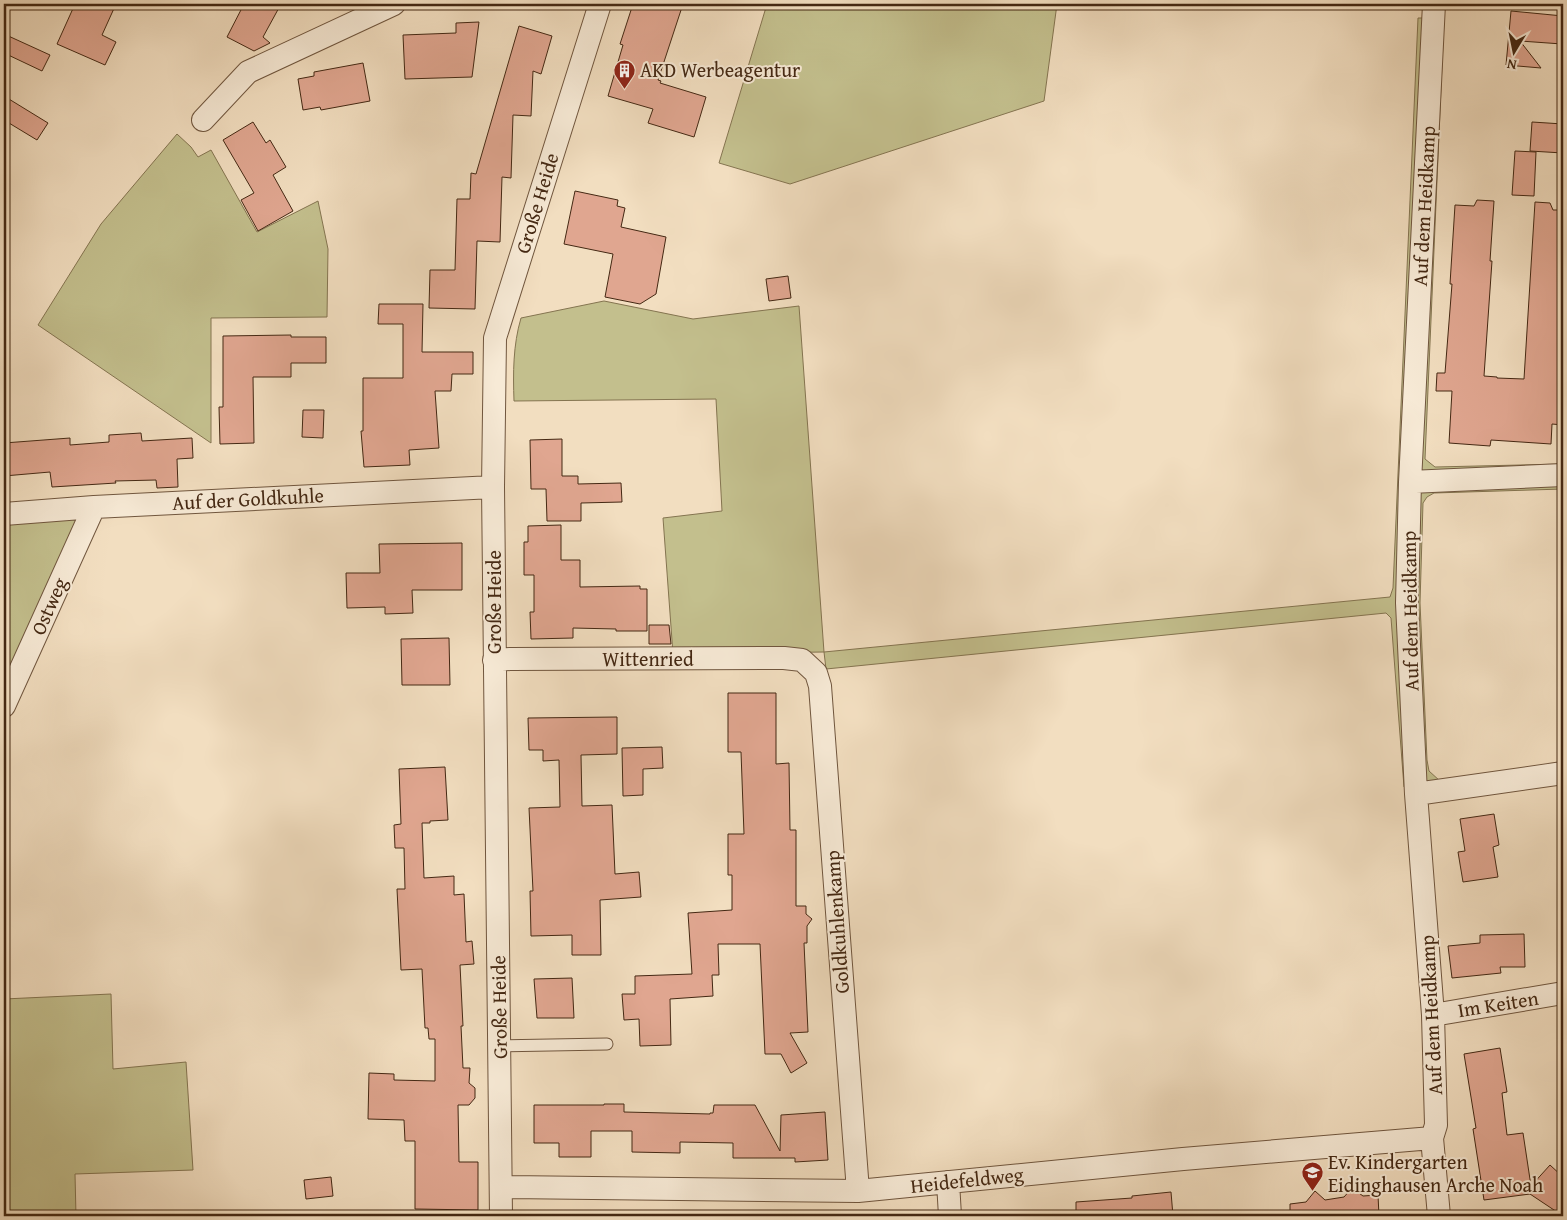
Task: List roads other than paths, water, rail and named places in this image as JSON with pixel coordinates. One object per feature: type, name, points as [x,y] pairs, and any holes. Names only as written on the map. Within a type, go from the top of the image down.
[{"type":"street","points":[[203,120],[248,72],[394,4]]},
{"type":"street","name":"Große Heide","points":[[502,1216],[494,660],[493,488],[495,338],[600,4]]},
{"type":"street","name":"Auf dem Heidkamp","points":[[1434,4],[1410,482],[1407,604],[1416,794],[1433,1015],[1436,1125],[1432,1138],[1439,1216]]},
{"type":"street","points":[[1410,482],[1563,475]]},
{"type":"street","name":"Auf der Goldkuhle","points":[[4,514],[94,506],[493,488]]},
{"type":"street","name":"Ostweg","points":[[4,706],[94,506]]},
{"type":"street","name":"Wittenried","points":[[494,660],[745,658],[802,660]]},
{"type":"street","name":"Goldkuhlenkamp","points":[[802,660],[816,674],[820,686],[858,1191]]},
{"type":"street","points":[[1416,794],[1563,773]]},
{"type":"street","name":"Im Keiten","points":[[1433,1015],[1563,993]]},
{"type":"street","name":"Heidefeldweg","points":[[501,1187],[858,1191],[1183,1159],[1432,1138]]},
{"type":"street","points":[[948,1182],[950,1216]]},
{"type":"lane","points":[[500,1046],[607,1044]]},
{"type":"place","name":"AKD Werbeagentur","points":[[624,89]]},
{"type":"place","name":"Ev. Kindergarten Eidinghausen Arche Noah","points":[[1312,1192]]}]
